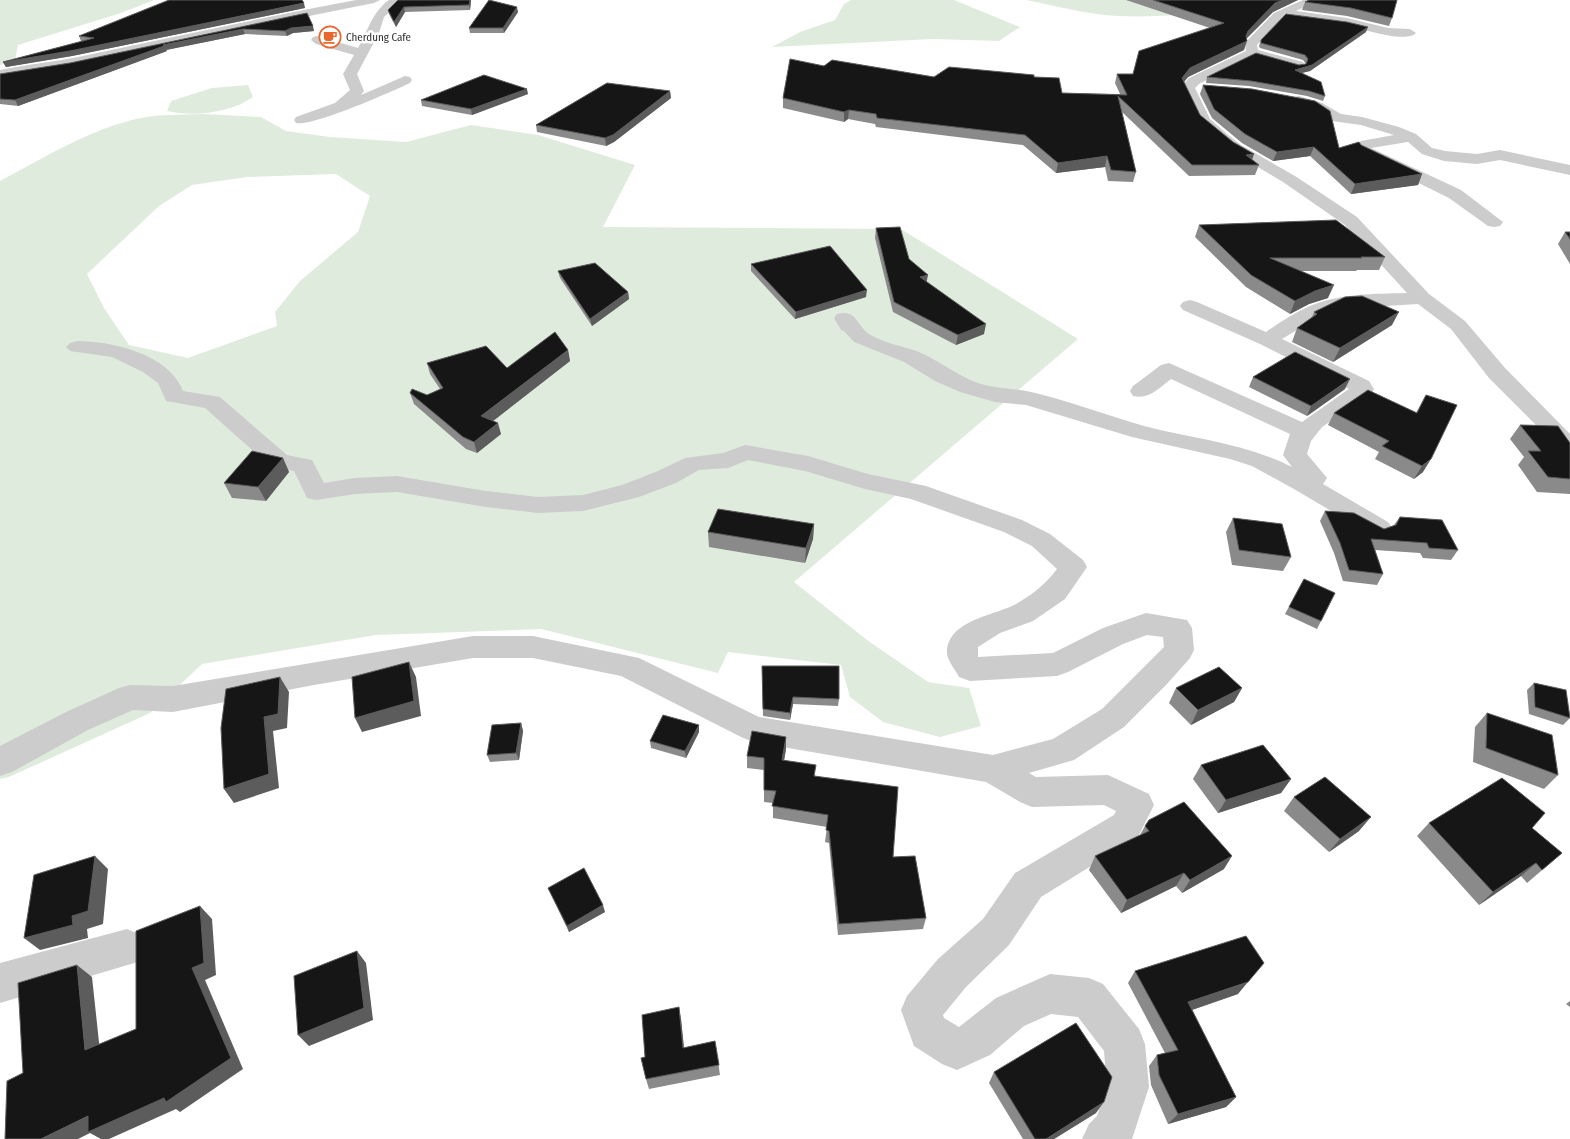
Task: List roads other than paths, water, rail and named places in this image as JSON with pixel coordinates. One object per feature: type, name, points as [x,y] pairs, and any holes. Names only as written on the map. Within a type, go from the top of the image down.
[{"type":"street","points":[[0,74],[30,67],[80,61],[234,27],[374,0]]},
{"type":"street","points":[[340,106],[357,91],[350,74],[373,33],[378,17],[386,6],[396,0]]},
{"type":"street","points":[[1252,52],[1251,44],[1281,12],[1312,0]]},
{"type":"street","points":[[1281,12],[1347,22],[1388,32],[1410,33]]},
{"type":"street","points":[[316,40],[327,46],[342,47],[350,52],[362,52]]},
{"type":"street","points":[[1188,87],[1194,81],[1252,52],[1298,65]]},
{"type":"street","points":[[301,120],[359,101],[405,80]]},
{"type":"street","points":[[1188,87],[1214,89]]},
{"type":"street","points":[[1188,87],[1204,121],[1222,137],[1236,148],[1289,179],[1351,220],[1422,298],[1458,325],[1497,373],[1547,424],[1570,452]]},
{"type":"street","points":[[1287,98],[1317,106],[1337,118],[1362,121],[1411,137],[1427,151],[1444,156],[1477,159],[1500,155],[1570,170]]},
{"type":"street","points":[[1411,137],[1366,144],[1363,146],[1363,150],[1455,194],[1494,222]]},
{"type":"street","points":[[1267,340],[1300,319],[1326,307],[1356,302],[1422,298]]},
{"type":"street","points":[[1190,306],[1267,340],[1361,386],[1363,389],[1314,422],[1299,439],[1295,456],[1315,478],[1303,483]]},
{"type":"street","points":[[848,326],[844,318],[861,338],[912,357],[942,376],[968,388],[995,395],[1028,398],[1140,432],[1236,453],[1261,461],[1303,483],[1379,528]]},
{"type":"street","points":[[87,347],[77,347],[116,351],[151,367],[168,380],[174,396],[212,402],[280,462],[303,465],[316,492],[355,486],[397,484],[486,500],[538,505],[583,503],[630,491],[667,477],[694,463],[728,460],[745,452],[808,464],[865,481],[917,492],[1013,526],[1041,540],[1074,567],[1055,592],[1023,613],[990,625],[964,641],[962,654],[970,669],[1056,664],[1113,636],[1146,624],[1177,628],[1179,650],[1156,676],[1113,718],[1062,750],[993,769]]},
{"type":"street","points":[[1141,391],[1169,370],[1305,432]]},
{"type":"street","points":[[0,762],[77,721],[130,697],[173,699],[323,671],[473,647],[533,647],[628,666],[754,728],[993,769],[1032,792],[1108,790],[1137,805],[1126,826],[1028,885],[996,932],[952,973],[921,1010],[928,1032],[957,1049],[976,1041],[1010,1012],[1050,994],[1089,998],[1124,1044],[1128,1087],[1114,1130],[1104,1139]]},
{"type":"street","points":[[0,983],[127,948]]},
{"type":"place","name":"Cherdung Cafe","points":[[330,37]]}]
